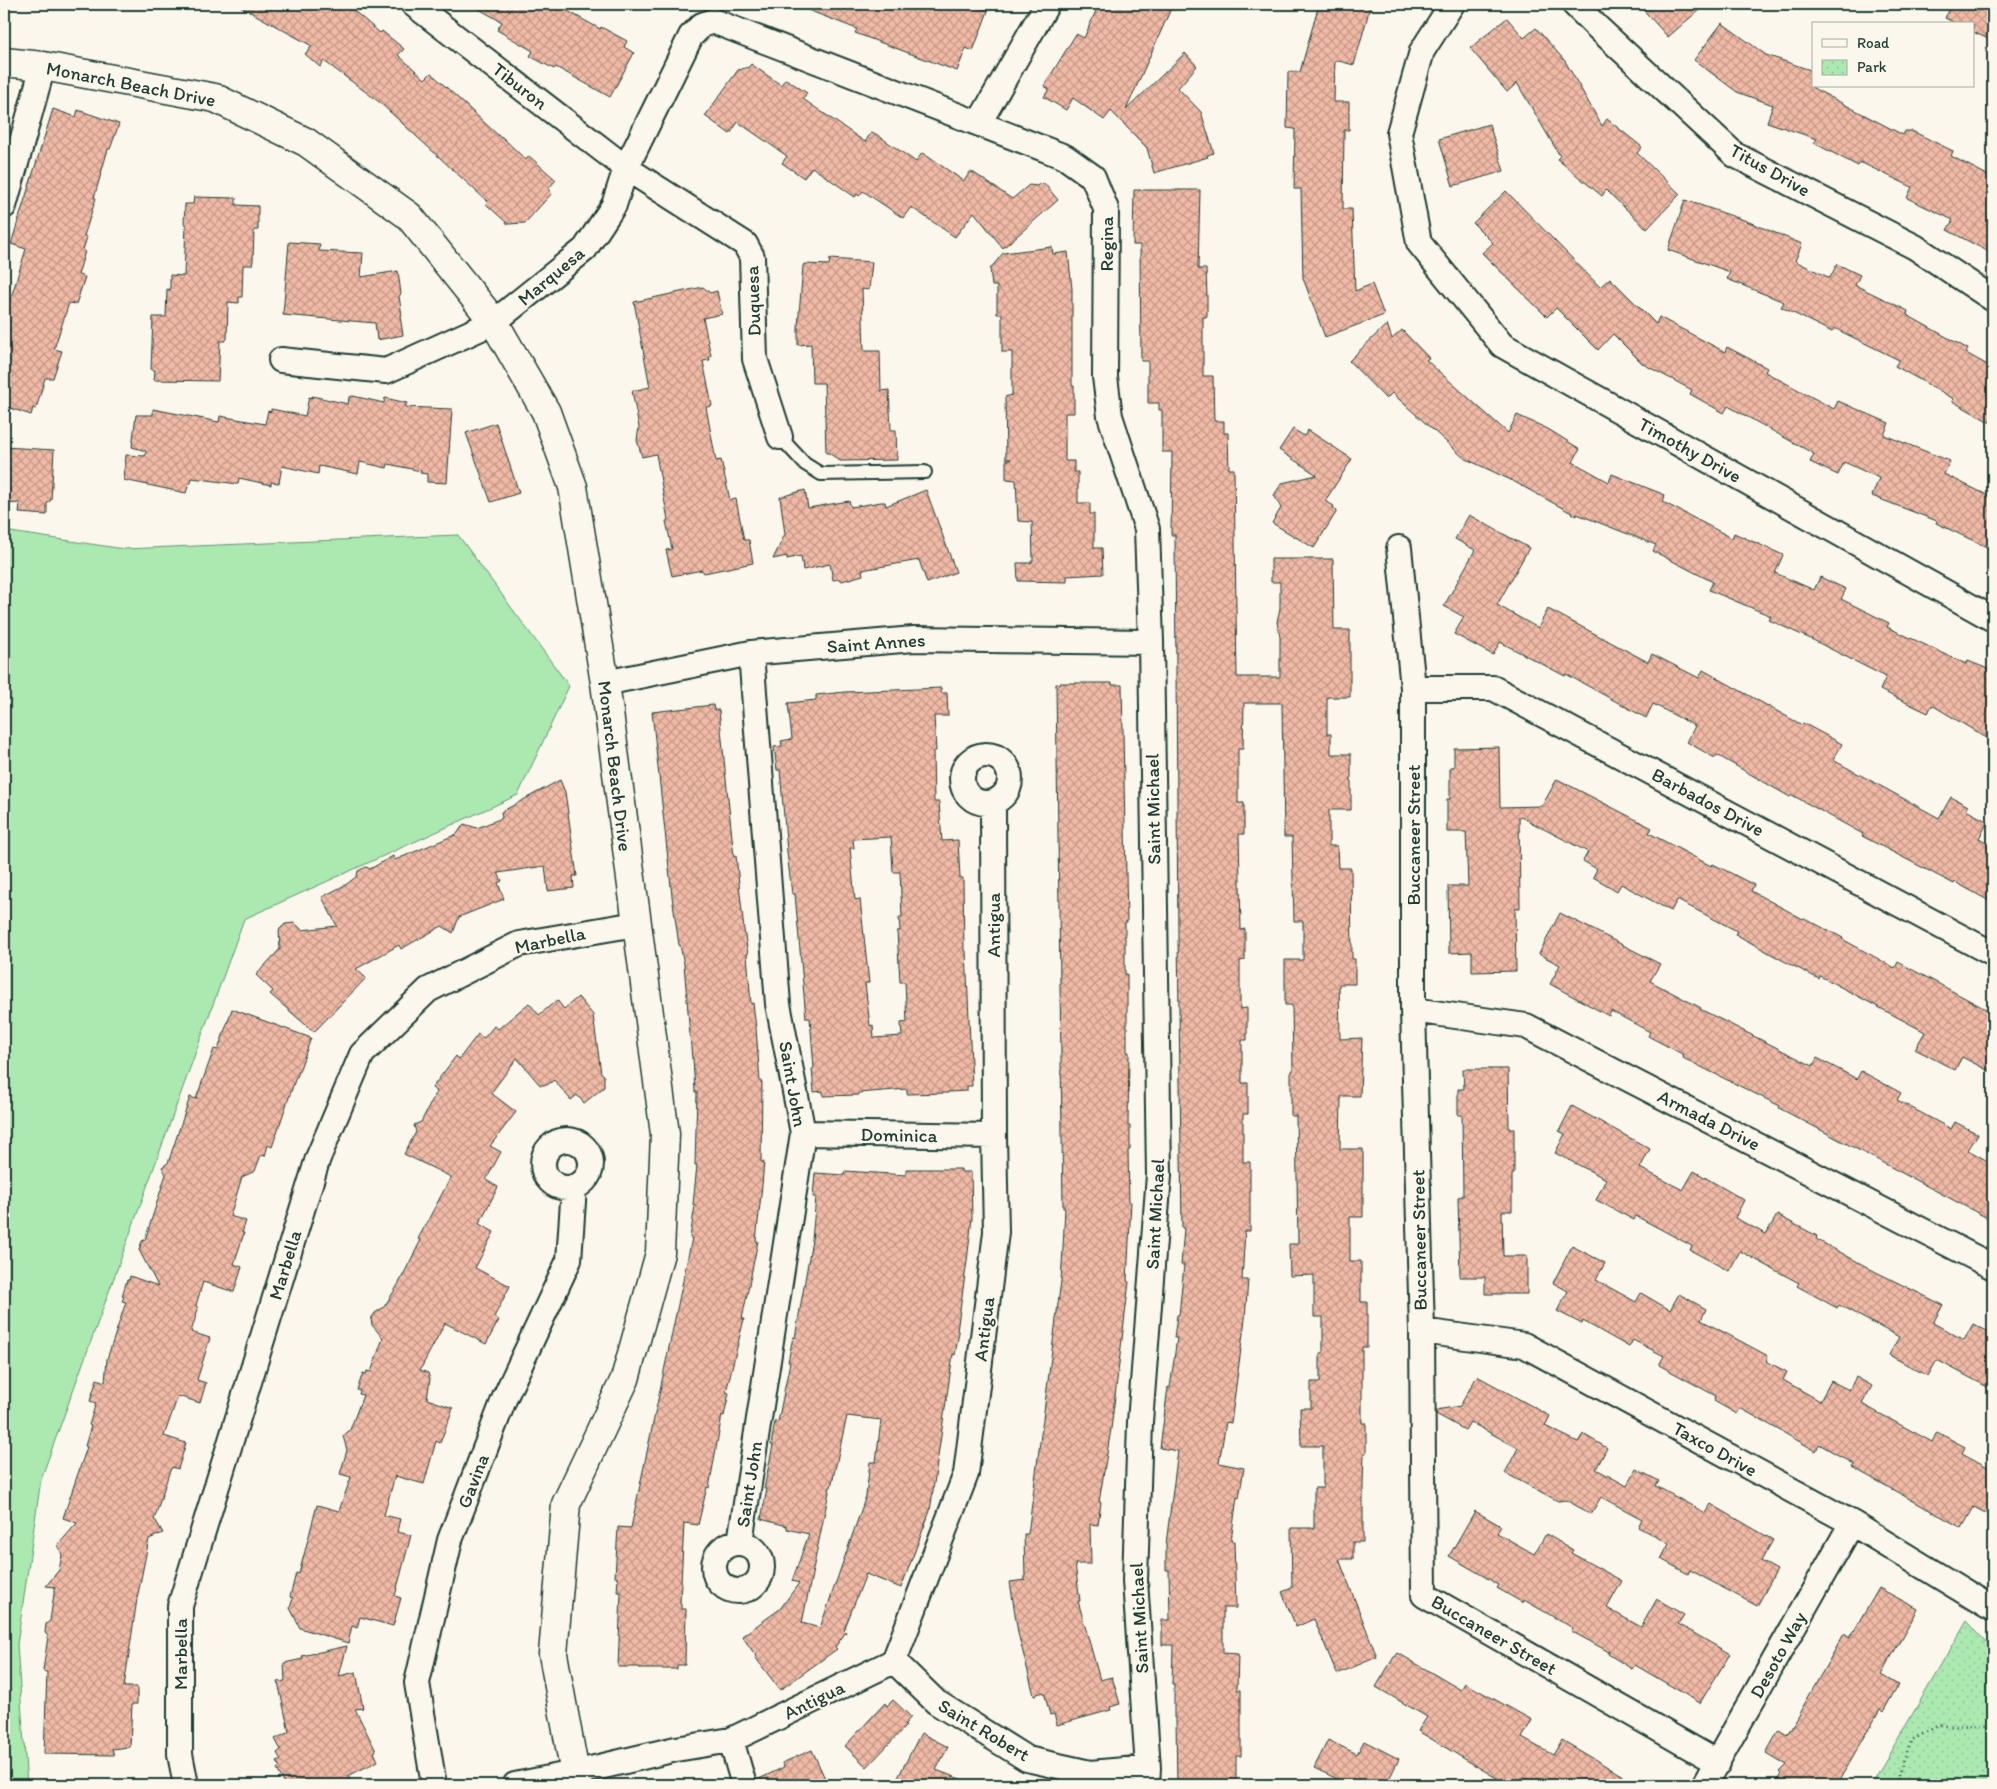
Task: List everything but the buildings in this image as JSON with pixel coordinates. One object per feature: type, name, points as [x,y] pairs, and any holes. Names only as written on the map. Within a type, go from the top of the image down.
[{"type":"street","name":"Tiburon","points":[[413,4],[626,168]]},
{"type":"street","points":[[979,123],[1046,4]]},
{"type":"street","name":"Timothy Drive","points":[[1452,4],[1422,51],[1399,134],[1419,243],[1502,345],[1993,619]]},
{"type":"street","name":"Titus Drive","points":[[1574,4],[1735,155],[1915,247],[1993,299]]},
{"type":"street","name":"Regina","points":[[702,24],[714,21],[979,123],[1065,157],[1093,177],[1106,210],[1105,377],[1110,416],[1147,529],[1151,642]]},
{"type":"street","name":"Marquesa","points":[[281,360],[386,371],[494,322],[586,249],[614,205],[626,168],[691,36],[702,24]]},
{"type":"street","name":"Monarch Beach Drive","points":[[4,62],[43,66],[215,98],[306,142],[409,216],[494,322],[546,412],[573,486],[605,683],[665,1134],[660,1253],[625,1379],[566,1504],[553,1654],[576,1779]]},
{"type":"street","points":[[4,206],[43,66]]},
{"type":"street","name":"Duquesa","points":[[626,168],[745,244],[752,258],[755,359],[780,437]]},
{"type":"street","name":"Buccaneer Street","points":[[1399,548],[1413,688],[1413,1010],[1422,1331],[1424,1595],[1718,1763]]},
{"type":"street","name":"Saint Annes","points":[[605,683],[751,653],[914,639],[1151,642]]},
{"type":"street","name":"Saint Michael","points":[[1148,1777],[1135,1581],[1140,1422],[1160,1175],[1151,642]]},
{"type":"street","name":"Saint John","points":[[740,1542],[804,1133],[778,1004],[751,653]]},
{"type":"street","name":"Barbados Drive","points":[[1413,688],[1493,688],[1993,954]]},
{"type":"street","name":"Antigua","points":[[515,1785],[576,1779],[676,1749],[732,1740],[894,1661],[966,1474],[996,1232],[993,803]]},
{"type":"street","name":"Marbella","points":[[186,1785],[180,1754],[180,1606],[318,1158],[362,1054],[428,990],[519,944],[636,924]]},
{"type":"street","name":"Armada Drive","points":[[1413,1010],[1526,1026],[1993,1267]]},
{"type":"street","name":"Dominica","points":[[804,1133],[994,1136]]},
{"type":"street","name":"Gavina","points":[[434,1785],[417,1683],[450,1540],[505,1397],[569,1260],[574,1187]]},
{"type":"street","name":"Taxco Drive","points":[[1422,1331],[1524,1345],[1852,1524],[1993,1609]]},
{"type":"street","name":"Desoto Way","points":[[1704,1785],[1852,1524]]},
{"type":"street","name":"Saint Robert","points":[[894,1661],[936,1702],[1027,1760],[1090,1773],[1148,1777]]},
{"type":"street","points":[[732,1740],[744,1785]]},
{"type":"lane","points":[[780,437],[805,464],[821,474],[925,472]]},
{"type":"path","points":[[1894,1785],[1912,1740],[1939,1725],[1993,1726]]},
{"type":"green space","points":[[4,531],[124,549],[458,535],[569,686],[518,795],[244,919],[41,1479],[17,1645],[27,1785],[4,1785]]},
{"type":"green space","points":[[1967,1621],[1993,1650],[1993,1785],[1871,1785]]}]
